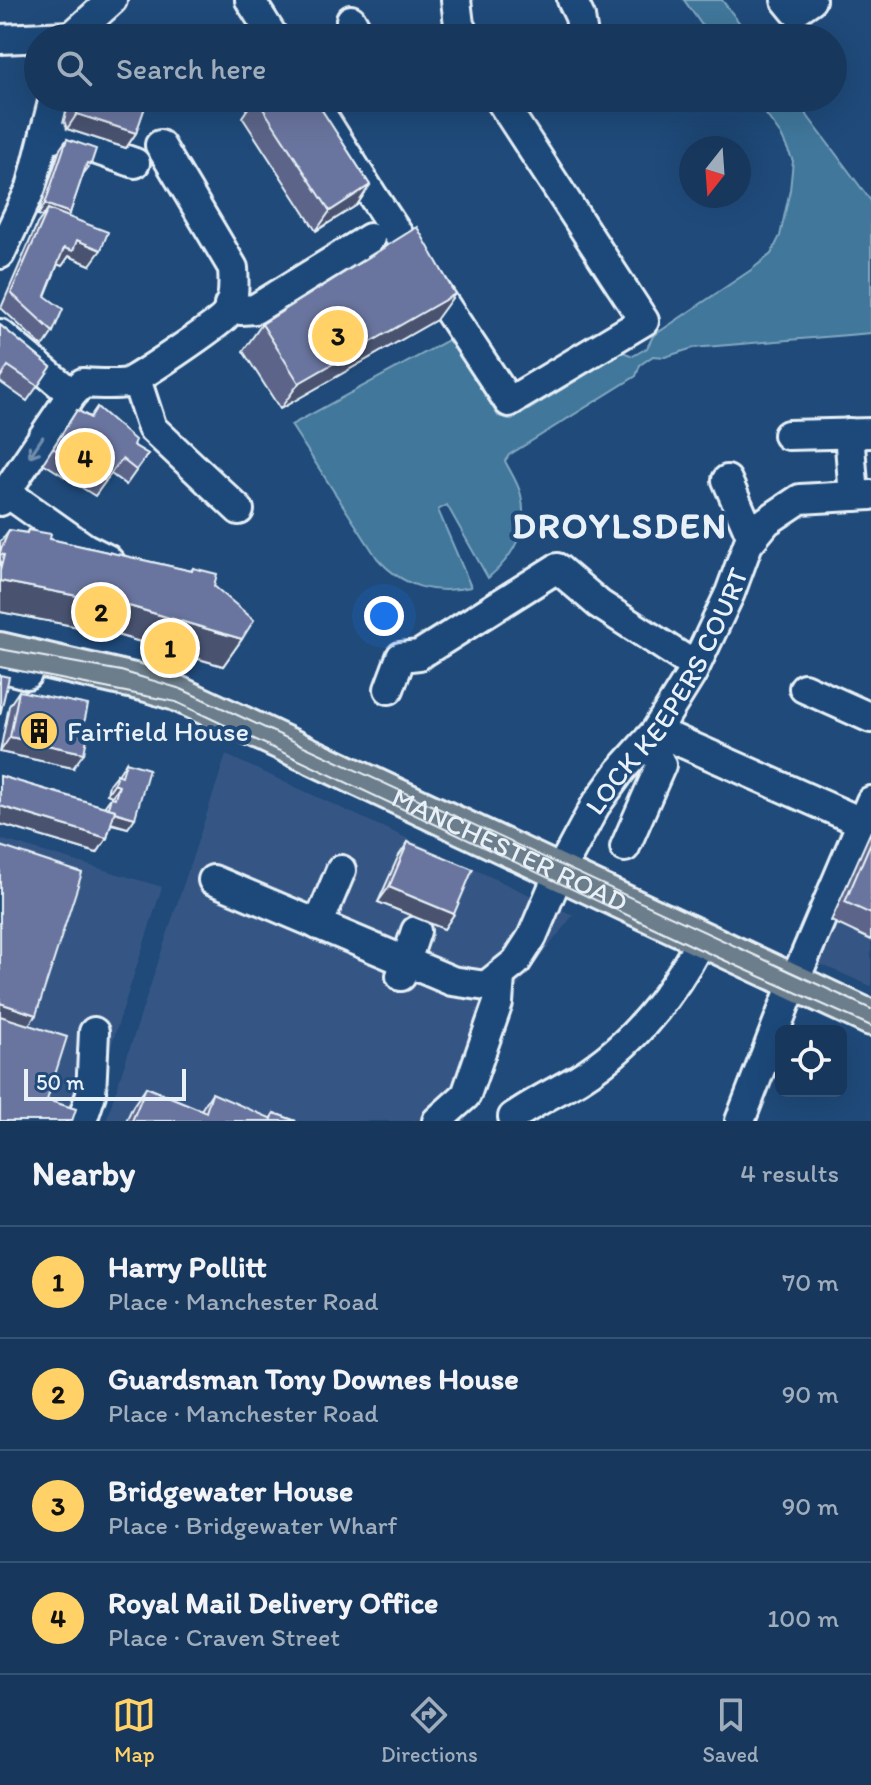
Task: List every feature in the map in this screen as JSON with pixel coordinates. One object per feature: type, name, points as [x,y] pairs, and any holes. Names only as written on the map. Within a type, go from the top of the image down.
[{"type":"main road","name":"MANCHESTER ROAD","points":[[0,650],[176,693],[871,1018]]},
{"type":"main road","name":"MANCHESTER ROAD","points":[[9,671],[147,684]]},
{"type":"street","points":[[85,24],[112,0]]},
{"type":"street","points":[[250,0],[265,24]]},
{"type":"street","points":[[456,0],[459,24]]},
{"type":"street","points":[[572,0],[581,24]]},
{"type":"street","points":[[786,0],[795,11],[811,0]]},
{"type":"street","points":[[0,39],[24,38]]},
{"type":"street","points":[[0,254],[31,188],[50,112]]},
{"type":"street","points":[[320,112],[509,402],[644,321],[508,112]]},
{"type":"street","points":[[45,132],[135,163]]},
{"type":"street","points":[[115,569],[107,559],[3,496],[72,394],[83,383],[130,383],[227,315],[234,288],[233,268],[160,145]]},
{"type":"street","points":[[229,305],[241,310],[255,309],[370,238]]},
{"type":"street","points":[[0,334],[72,394]]},
{"type":"street","points":[[136,379],[152,428],[239,510]]},
{"type":"street","points":[[788,435],[860,433],[862,496]]},
{"type":"street","points":[[727,480],[752,538]]},
{"type":"street","name":"LOCK KEEPERS COURT","points":[[500,977],[516,962],[532,937],[559,873],[595,806],[650,737],[695,666],[752,538],[767,521],[800,499],[862,496]]},
{"type":"street","points":[[389,689],[401,657],[419,655],[557,568],[599,604],[695,666]]},
{"type":"street","points":[[804,688],[871,718]]},
{"type":"street","points":[[650,737],[866,812],[740,1121]]},
{"type":"street","points":[[625,847],[661,765],[650,737]]},
{"type":"street","points":[[318,925],[341,870]]},
{"type":"street","points":[[213,880],[318,925],[403,969],[486,986],[500,977]]},
{"type":"street","points":[[403,969],[416,931]]},
{"type":"street","points":[[513,1117],[538,1099],[580,1078],[627,1041],[671,993],[701,940]]},
{"type":"street","points":[[437,1121],[466,1095],[498,1003],[500,977]]},
{"type":"street","points":[[82,1121],[91,1094],[94,1032]]},
{"type":"shaded area","points":[[684,0],[722,0],[740,24],[701,24]]},
{"type":"shaded area","points":[[764,112],[804,112],[871,201],[871,333],[693,348],[665,357],[653,356],[640,365],[636,376],[509,455],[505,461],[520,491],[523,507],[521,531],[505,561],[488,578],[447,505],[438,510],[471,587],[431,589],[408,582],[387,568],[377,558],[291,425],[450,339],[498,416],[512,420],[623,352],[633,356],[647,348],[653,336],[771,254],[780,236],[793,161],[781,135]]},
{"type":"shaded area","points":[[226,755],[573,915],[516,989],[498,1034],[485,1092],[464,1121],[106,1121]]},
{"type":"shaded area","points":[[871,828],[871,986],[813,961]]},
{"type":"shaded area","points":[[0,839],[162,887],[87,1121],[0,1121]]},
{"type":"building","points":[[77,112],[143,112],[136,133]]},
{"type":"building","points":[[265,112],[323,112],[370,185],[330,211]]},
{"type":"building","points":[[67,139],[96,149],[91,164],[87,163],[70,213],[45,204]]},
{"type":"building","points":[[48,209],[108,232],[101,250],[77,240],[73,251],[64,248],[45,296],[63,309],[53,332],[11,293]]},
{"type":"building","points":[[417,227],[455,294],[299,383],[262,324]]},
{"type":"building","points":[[0,325],[51,367],[38,386],[8,366],[0,378]]},
{"type":"building","points":[[97,407],[135,440],[133,445],[148,454],[136,470],[122,459],[105,481],[53,448],[77,410],[90,418]]},
{"type":"building","points":[[9,530],[51,534],[50,539],[217,574],[214,586],[254,620],[242,639],[129,606],[0,581],[4,555],[0,552]]},
{"type":"building","points":[[0,675],[9,677],[0,715]]},
{"type":"building","points":[[19,691],[88,705],[83,728],[89,729],[84,753],[10,737]]},
{"type":"building","name":"Fairfield House","points":[[126,762],[149,769],[135,818],[108,808],[119,786],[114,784],[117,774],[122,776]]},
{"type":"building","points":[[0,776],[115,810],[107,838],[0,806]]},
{"type":"building","points":[[408,842],[473,869],[454,914],[389,887]]},
{"type":"building","points":[[871,842],[871,914],[845,902]]},
{"type":"building","points":[[0,846],[82,873],[36,1015],[0,1003]]},
{"type":"building","points":[[0,1016],[67,1037],[47,1100],[76,1109],[72,1121],[0,1121]]},
{"type":"building","points":[[146,1087],[206,1112],[212,1093],[272,1119],[274,1113],[296,1121],[132,1121]]},
{"type":"tram line","points":[[0,649],[121,671],[181,689],[871,1009]]},
{"type":"tram line","points":[[0,667],[176,702],[697,948],[871,1026]]},
{"type":"place","name":"Bridgewater House","points":[[338,336]]},
{"type":"place","name":"Royal Mail Delivery Office","points":[[85,458]]},
{"type":"place","name":"Guardsman Tony Downes House","points":[[101,612]]},
{"type":"place","name":"Harry Pollitt","points":[[170,648]]},
{"type":"place","name":"Fairfield House","points":[[39,731]]},
{"type":"district","name":"DROYLSDEN","points":[[620,525]]}]
